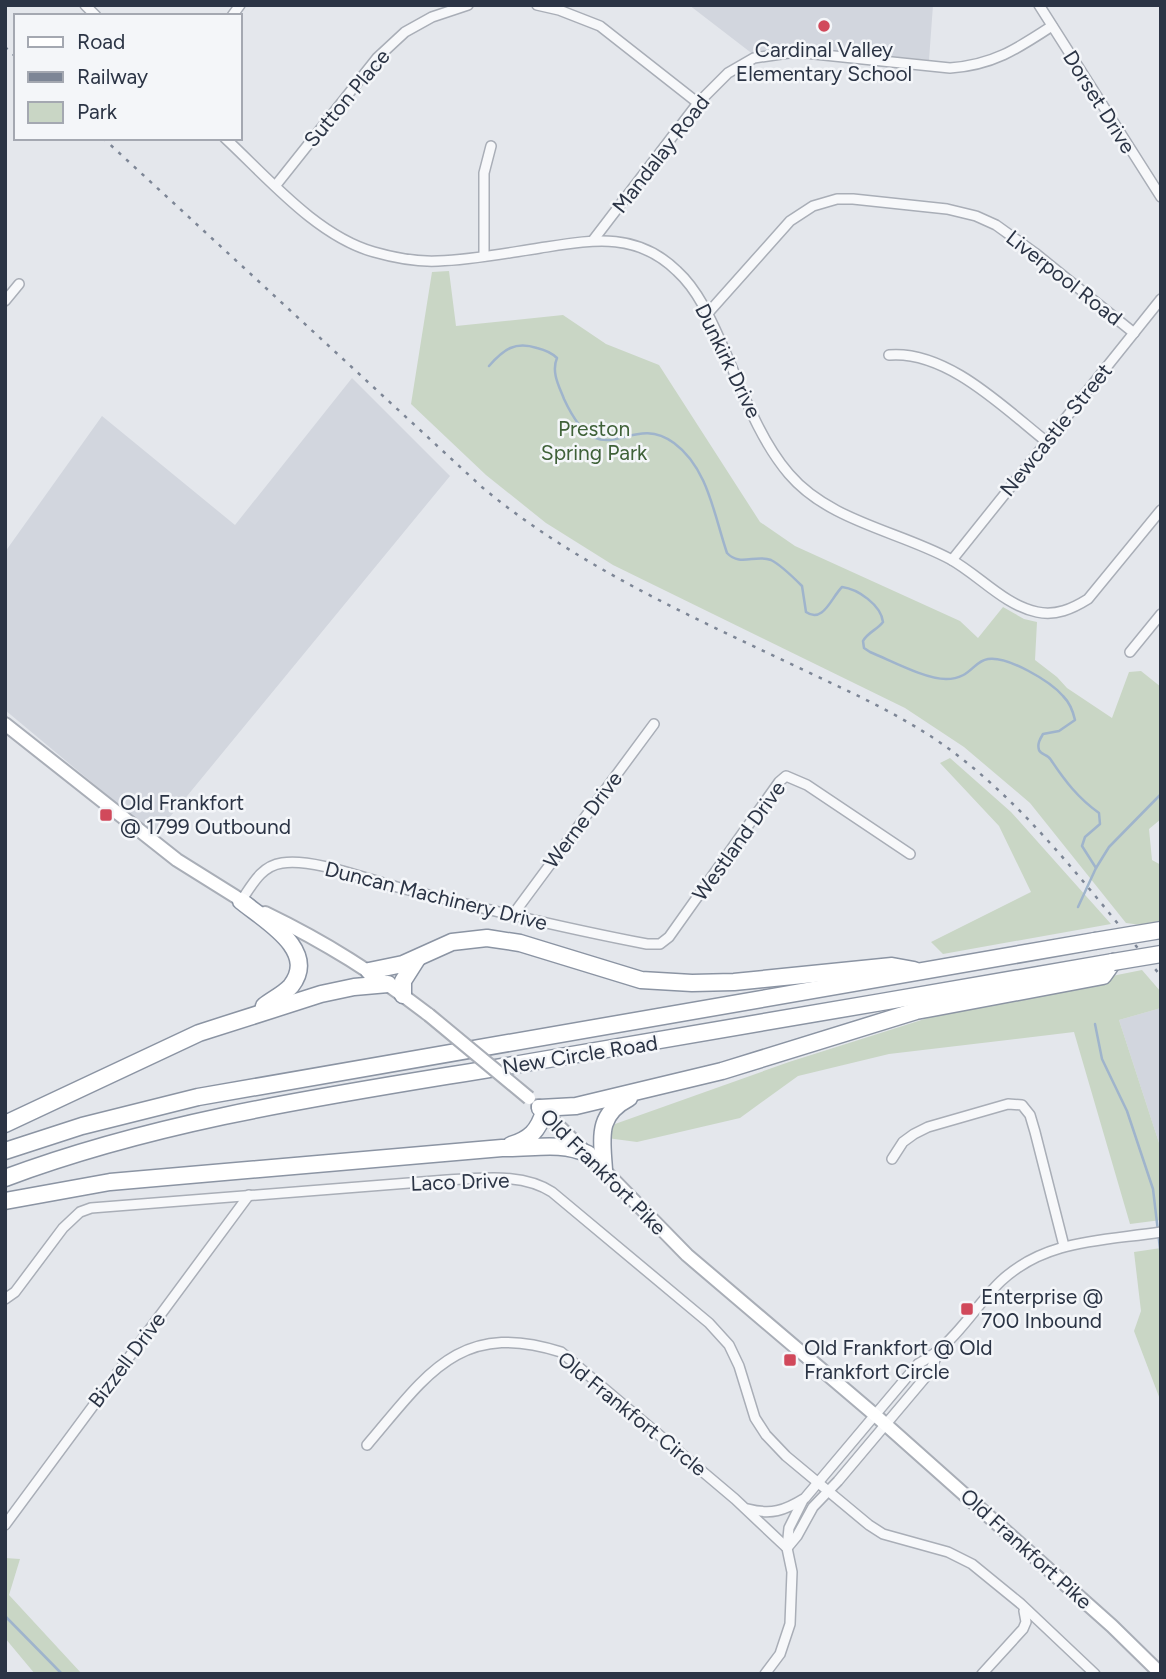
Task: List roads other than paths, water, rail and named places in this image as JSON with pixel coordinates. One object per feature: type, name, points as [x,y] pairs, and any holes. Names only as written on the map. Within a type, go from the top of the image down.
[{"type":"highway","points":[[241,901],[291,942],[298,960],[298,971],[292,985],[254,1014]]},
{"type":"highway","name":"New Circle Road","points":[[5,1151],[82,1126],[198,1097],[1161,930]]},
{"type":"highway","points":[[369,971],[403,964],[452,943],[493,938],[520,943],[641,980],[734,982],[892,966],[923,972]]},
{"type":"highway","name":"New Circle Road","points":[[5,1178],[108,1144],[286,1104],[701,1035],[1161,954]]},
{"type":"highway","points":[[402,995],[402,981],[418,957]]},
{"type":"highway","points":[[502,1147],[530,1138],[540,1124],[538,1106],[576,1106],[640,1092],[722,1071],[916,1011],[1103,976],[1113,962]]},
{"type":"highway","points":[[5,1124],[199,1033],[321,994],[388,984]]},
{"type":"highway","points":[[604,1170],[601,1138],[608,1114],[618,1104],[640,1092]]},
{"type":"highway","points":[[5,1201],[110,1182],[502,1147],[560,1146],[588,1154]]},
{"type":"main road","name":"Old Frankfort Pike","points":[[5,724],[177,860],[241,901],[334,948],[429,1015],[538,1106],[687,1255],[876,1415],[1161,1674]]},
{"type":"street","name":"Sutton Place","points":[[275,185],[377,58],[405,32],[432,18],[468,5]]},
{"type":"street","points":[[537,5],[559,10],[600,26],[698,103]]},
{"type":"street","name":"Dorset Drive","points":[[1039,5],[1161,197]]},
{"type":"street","name":"Mandalay Road","points":[[594,239],[698,103],[727,74],[754,58],[795,52],[950,68],[969,67],[1000,58],[1052,26]]},
{"type":"street","name":"Dunkirk Drive","points":[[227,140],[322,227],[372,252],[425,261],[484,257],[594,239],[634,245],[665,260],[679,272],[708,313],[762,431],[789,474],[801,486],[830,506],[952,560],[1021,607],[1040,613],[1053,613],[1088,599],[1161,510]]},
{"type":"street","points":[[484,257],[484,173],[491,146]]},
{"type":"street","name":"Liverpool Road","points":[[708,313],[790,221],[802,212],[837,199],[862,199],[947,209],[976,216],[996,225],[1134,333]]},
{"type":"street","points":[[5,301],[19,284]]},
{"type":"street","name":"Newcastle Street","points":[[952,560],[1161,299]]},
{"type":"street","points":[[889,355],[907,353],[964,377],[1047,442]]},
{"type":"street","points":[[1130,652],[1161,614]]},
{"type":"street","name":"Werne Drive","points":[[512,916],[654,724]]},
{"type":"street","name":"Westland Drive","points":[[647,944],[660,944],[669,937],[779,782],[786,776],[807,785],[910,854]]},
{"type":"street","name":"Duncan Machinery Drive","points":[[241,901],[260,874],[269,867],[295,862],[344,872],[512,916],[647,944]]},
{"type":"street","points":[[892,1159],[903,1142],[929,1127],[1008,1104],[1021,1105],[1030,1115],[1064,1246]]},
{"type":"street","name":"Laco Drive","points":[[5,1299],[15,1292],[63,1228],[80,1212],[108,1205],[500,1178],[521,1180],[545,1188],[709,1323],[723,1338],[739,1366],[755,1418],[766,1435],[818,1483],[883,1534],[948,1552],[972,1564],[1095,1674]]},
{"type":"street","name":"Bizzell Drive","points":[[5,1525],[249,1195]]},
{"type":"street","points":[[746,1509],[764,1513],[782,1511],[804,1498],[918,1364],[940,1349],[1002,1280],[1038,1254],[1064,1246],[1161,1232]]},
{"type":"street","name":"Old Frankfort Circle","points":[[367,1445],[427,1375],[447,1359],[484,1344],[535,1343],[561,1352],[746,1509],[787,1548]]},
{"type":"street","points":[[787,1548],[813,1507],[929,1373],[940,1349]]},
{"type":"street","points":[[765,1674],[780,1654],[790,1624],[792,1572],[787,1548],[789,1528],[804,1498]]},
{"type":"street","points":[[982,1674],[1023,1629],[1026,1622],[1024,1609]]},
{"type":"waterway","points":[[489,366],[505,351],[516,346],[529,346],[546,351],[557,358],[555,374],[564,399],[578,423],[591,436],[603,440],[643,433],[658,435],[674,443],[686,453],[702,479],[727,553],[737,559],[759,558],[771,560],[778,565],[802,586],[806,612],[812,615],[822,612],[842,587],[861,594],[878,610],[883,622],[863,641],[864,648],[870,652],[918,673],[946,679],[961,676],[983,660],[1006,661],[1039,677],[1057,690],[1069,704],[1075,720],[1059,731],[1043,734],[1038,748],[1050,758],[1078,795],[1099,813],[1100,824],[1085,837],[1082,846],[1096,868]]},
{"type":"waterway","points":[[1078,907],[1109,847],[1161,794]]},
{"type":"waterway","points":[[1095,1024],[1102,1059],[1127,1111],[1153,1189],[1161,1257]]},
{"type":"waterway","points":[[5,1616],[62,1674]]},
{"type":"railway","points":[[5,47],[14,55]]},
{"type":"railway","points":[[105,140],[483,488],[519,516],[633,586],[901,718],[968,764],[1028,819],[1161,976]]},
{"type":"place","name":"Cardinal Valley Elementary School","points":[[824,26]]},
{"type":"place","name":"Old Frankfort @ 1799 Outbound","points":[[106,815]]},
{"type":"place","name":"Enterprise @ 700 Inbound","points":[[967,1309]]},
{"type":"place","name":"Old Frankfort @ Old Frankfort Circle","points":[[790,1360]]},
{"type":"park label","name":"Preston Spring Park","points":[[594,441]]}]
